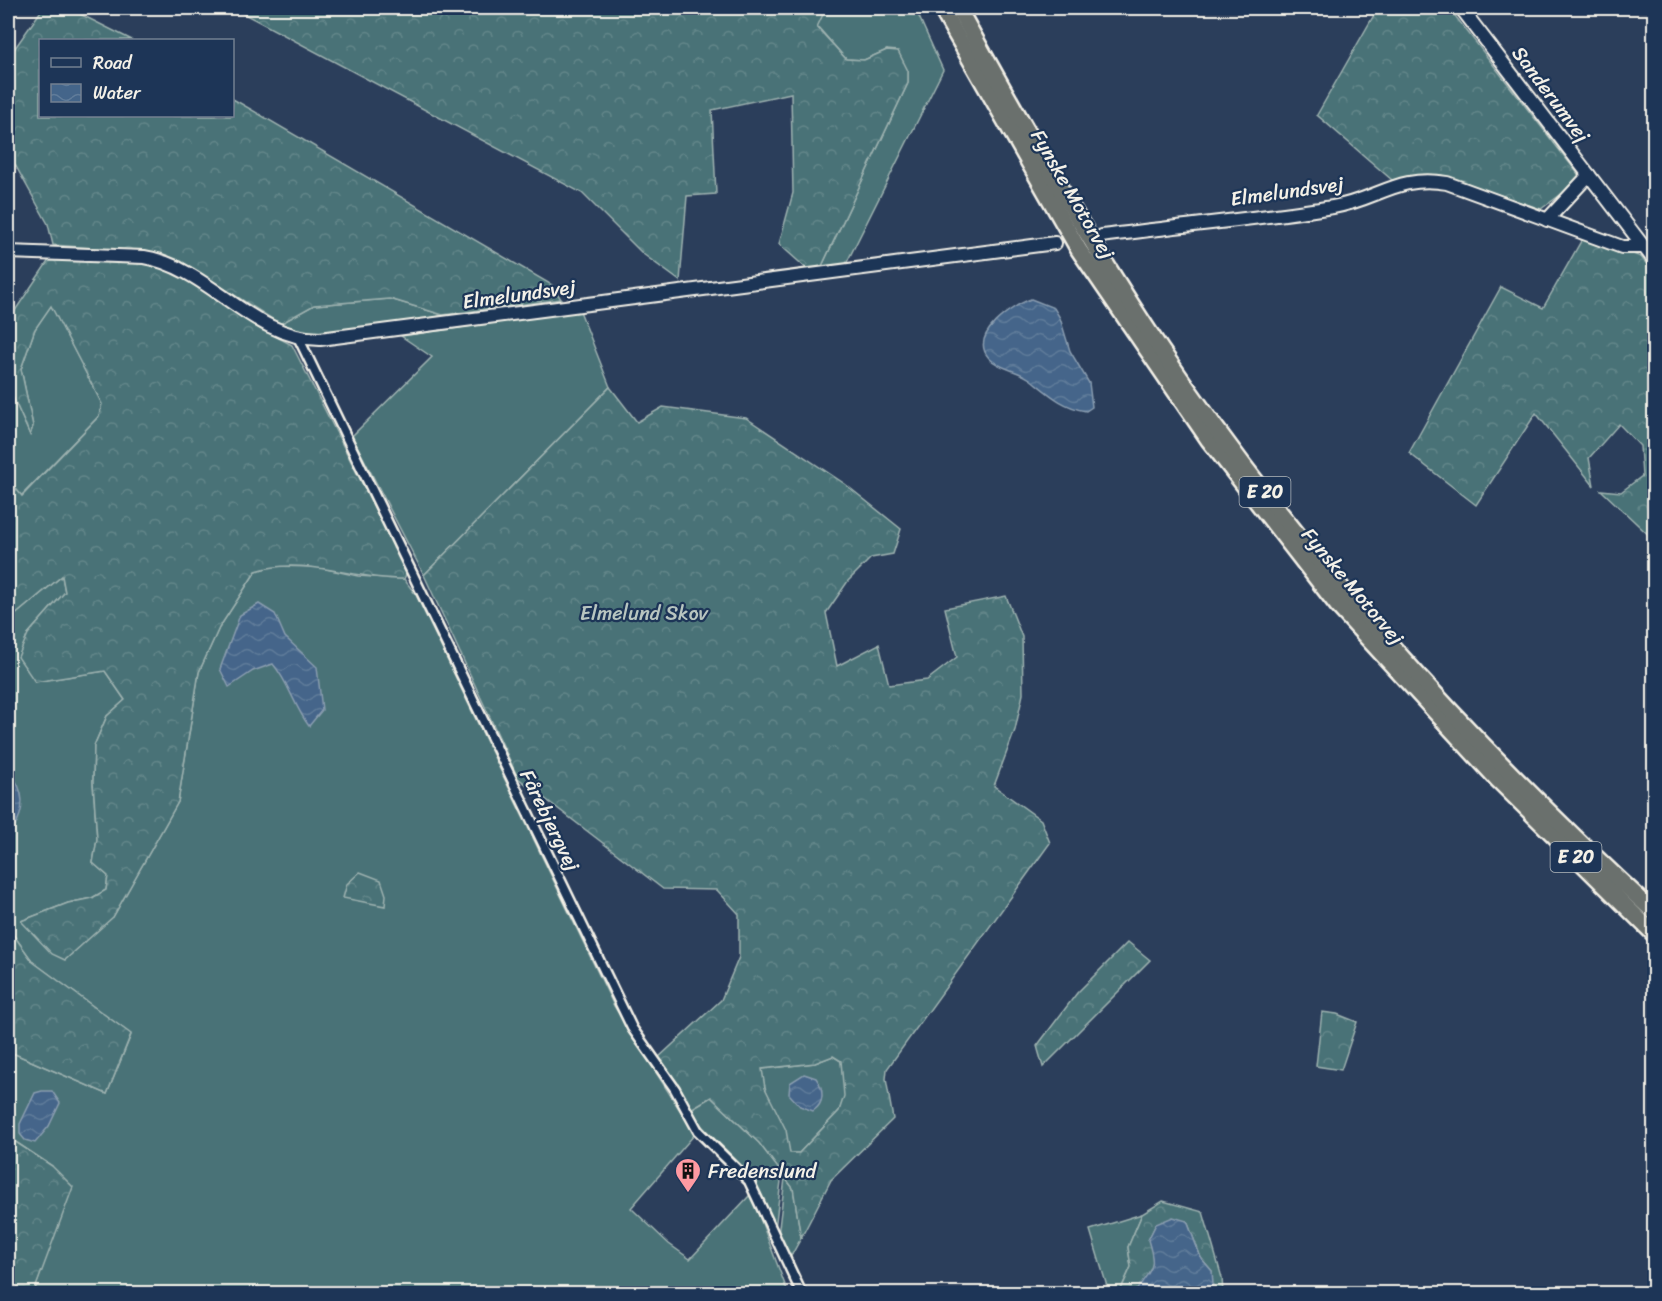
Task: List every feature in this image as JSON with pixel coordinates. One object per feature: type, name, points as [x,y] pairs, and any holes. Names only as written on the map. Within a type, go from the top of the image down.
[{"type":"highway","name":"Fynske Motorvej","points":[[941,8],[1079,250],[1209,440],[1346,614],[1498,780],[1654,934]]},
{"type":"highway","name":"Fynske Motorvej","points":[[958,8],[1062,193],[1162,350],[1258,483],[1355,603],[1463,722],[1588,851],[1654,912]]},
{"type":"street","name":"Sanderumvej","points":[[1461,8],[1654,260]]},
{"type":"street","points":[[1547,220],[1589,175]]},
{"type":"street","name":"Elmelundsvej","points":[[1102,236],[1335,207],[1416,180],[1447,183],[1622,247],[1644,246]]},
{"type":"street","name":"Elmelundsvej","points":[[8,252],[144,257],[164,260],[183,268],[278,331],[299,339],[383,332],[1055,243]]},
{"type":"street","name":"Fårebjergvej","points":[[299,339],[632,1028],[675,1089],[698,1131],[749,1181],[802,1293]]},
{"type":"green space","points":[[43,8],[68,8],[130,39],[39,39],[39,117],[234,117],[234,100],[552,285],[561,299],[443,315],[390,299],[314,305],[280,324],[181,261],[161,253],[53,245],[48,224],[8,152],[8,58]]},
{"type":"green space","points":[[233,8],[826,8],[817,27],[846,59],[864,60],[887,50],[898,51],[908,71],[908,83],[821,268],[807,269],[779,244],[793,193],[791,93],[712,110],[716,194],[687,196],[680,281],[643,254],[582,193]]},
{"type":"green space","points":[[826,8],[915,8],[943,70],[845,266],[821,268],[908,83],[908,71],[887,50],[864,60],[846,59],[817,26]]},
{"type":"green space","points":[[1378,8],[1449,8],[1582,179],[1541,209],[1441,175],[1392,180],[1317,115]]},
{"type":"green space","points":[[1584,236],[1641,257],[1654,273],[1654,540],[1601,490],[1621,492],[1642,476],[1640,446],[1619,424],[1589,458],[1594,486],[1536,413],[1476,505],[1409,453],[1501,287],[1543,308]]},
{"type":"green space","points":[[49,260],[151,263],[175,271],[264,330],[292,345],[407,572],[404,579],[293,566],[256,571],[219,628],[199,672],[178,802],[113,917],[65,960],[52,954],[21,921],[68,903],[92,898],[106,890],[108,876],[93,863],[97,839],[93,782],[94,746],[107,716],[125,700],[105,671],[35,682],[18,657],[28,634],[65,592],[62,576],[8,621],[8,479],[22,496],[99,416],[102,404],[51,306],[35,329],[21,369],[33,426],[30,435],[8,386],[8,321]]},
{"type":"green space","points":[[390,299],[443,315],[359,332],[312,333],[294,330],[280,324],[314,305]]},
{"type":"green space","points":[[51,305],[102,404],[99,416],[21,496],[8,479],[8,386],[30,435],[33,426],[21,369],[35,329]]},
{"type":"green space","points":[[580,311],[610,387],[424,575],[352,436],[432,357],[401,336]]},
{"type":"green space","name":"Elmelund Skov","points":[[610,387],[637,422],[663,407],[746,418],[845,484],[901,529],[893,554],[871,558],[848,581],[826,613],[837,666],[879,644],[889,685],[927,680],[957,657],[945,608],[1006,596],[1022,637],[1023,694],[1015,730],[994,786],[1041,820],[1050,843],[887,1069],[886,1079],[893,1119],[831,1180],[801,1238],[793,1188],[759,1143],[711,1097],[689,1110],[657,1059],[721,1000],[739,957],[739,914],[717,890],[663,889],[518,778],[424,575]],"holes":[[[833,1056],[841,1061],[844,1096],[839,1111],[799,1153],[790,1153],[786,1130],[765,1088],[762,1069],[815,1063]]]},
{"type":"green space","points":[[273,566],[317,567],[358,576],[404,579],[416,595],[614,1006],[695,1134],[631,1208],[669,1244],[690,1259],[751,1194],[788,1293],[8,1293],[8,1288],[34,1292],[47,1254],[52,1166],[8,1137],[8,1051],[107,1094],[131,1035],[33,962],[12,933],[8,932],[8,621],[62,576],[65,592],[28,634],[35,682],[105,671],[125,700],[107,716],[94,746],[93,782],[97,839],[93,863],[108,876],[106,890],[92,898],[68,903],[21,921],[113,917],[178,802],[199,672],[219,628],[256,571]]},
{"type":"green space","points":[[360,872],[381,880],[386,895],[385,906],[343,898],[347,884]]},
{"type":"green space","points":[[8,932],[12,933],[33,962],[131,1034],[107,1094],[8,1051]]},
{"type":"green space","points":[[1128,942],[1150,960],[1043,1067],[1037,1046],[1077,993]]},
{"type":"green space","points":[[1322,1012],[1337,1014],[1357,1022],[1341,1070],[1316,1066]]},
{"type":"green space","points":[[833,1056],[841,1061],[845,1096],[839,1111],[799,1153],[790,1153],[766,1090],[762,1069],[815,1063]]},
{"type":"green space","points":[[711,1097],[759,1143],[782,1173],[775,1229],[750,1177],[689,1110]]},
{"type":"green space","points":[[8,1137],[52,1166],[73,1187],[34,1292],[8,1288]]},
{"type":"green space","points":[[785,1178],[793,1188],[801,1238],[790,1258],[778,1236]]},
{"type":"green space","points":[[1163,1201],[1203,1212],[1222,1278],[1223,1293],[1207,1293],[1212,1271],[1201,1258],[1187,1221],[1156,1224],[1149,1239],[1153,1264],[1149,1273],[1135,1293],[1119,1294],[1131,1267],[1128,1247],[1142,1214]]},
{"type":"green space","points":[[1142,1214],[1128,1247],[1131,1267],[1119,1293],[1109,1293],[1090,1230]]},
{"type":"water","points":[[1031,299],[1054,308],[1060,318],[1070,351],[1089,383],[1092,407],[1086,411],[1062,403],[1025,376],[993,362],[984,349],[984,340],[995,322],[1004,314]]},
{"type":"water","points":[[259,604],[275,614],[285,637],[317,667],[322,710],[309,726],[273,664],[253,671],[229,687],[220,669],[240,615]]},
{"type":"water","points":[[8,775],[14,778],[21,793],[22,808],[17,823],[8,837]]},
{"type":"water","points":[[804,1074],[816,1078],[822,1091],[820,1104],[813,1111],[800,1106],[789,1094],[790,1083]]},
{"type":"water","points":[[52,1091],[60,1103],[49,1126],[35,1143],[25,1140],[20,1134],[20,1124],[35,1093]]},
{"type":"water","points":[[1173,1217],[1187,1221],[1201,1258],[1212,1271],[1213,1284],[1207,1293],[1135,1293],[1151,1269],[1152,1258],[1148,1240],[1156,1224]]},
{"type":"place","name":"Fredenslund","points":[[688,1194]]}]
